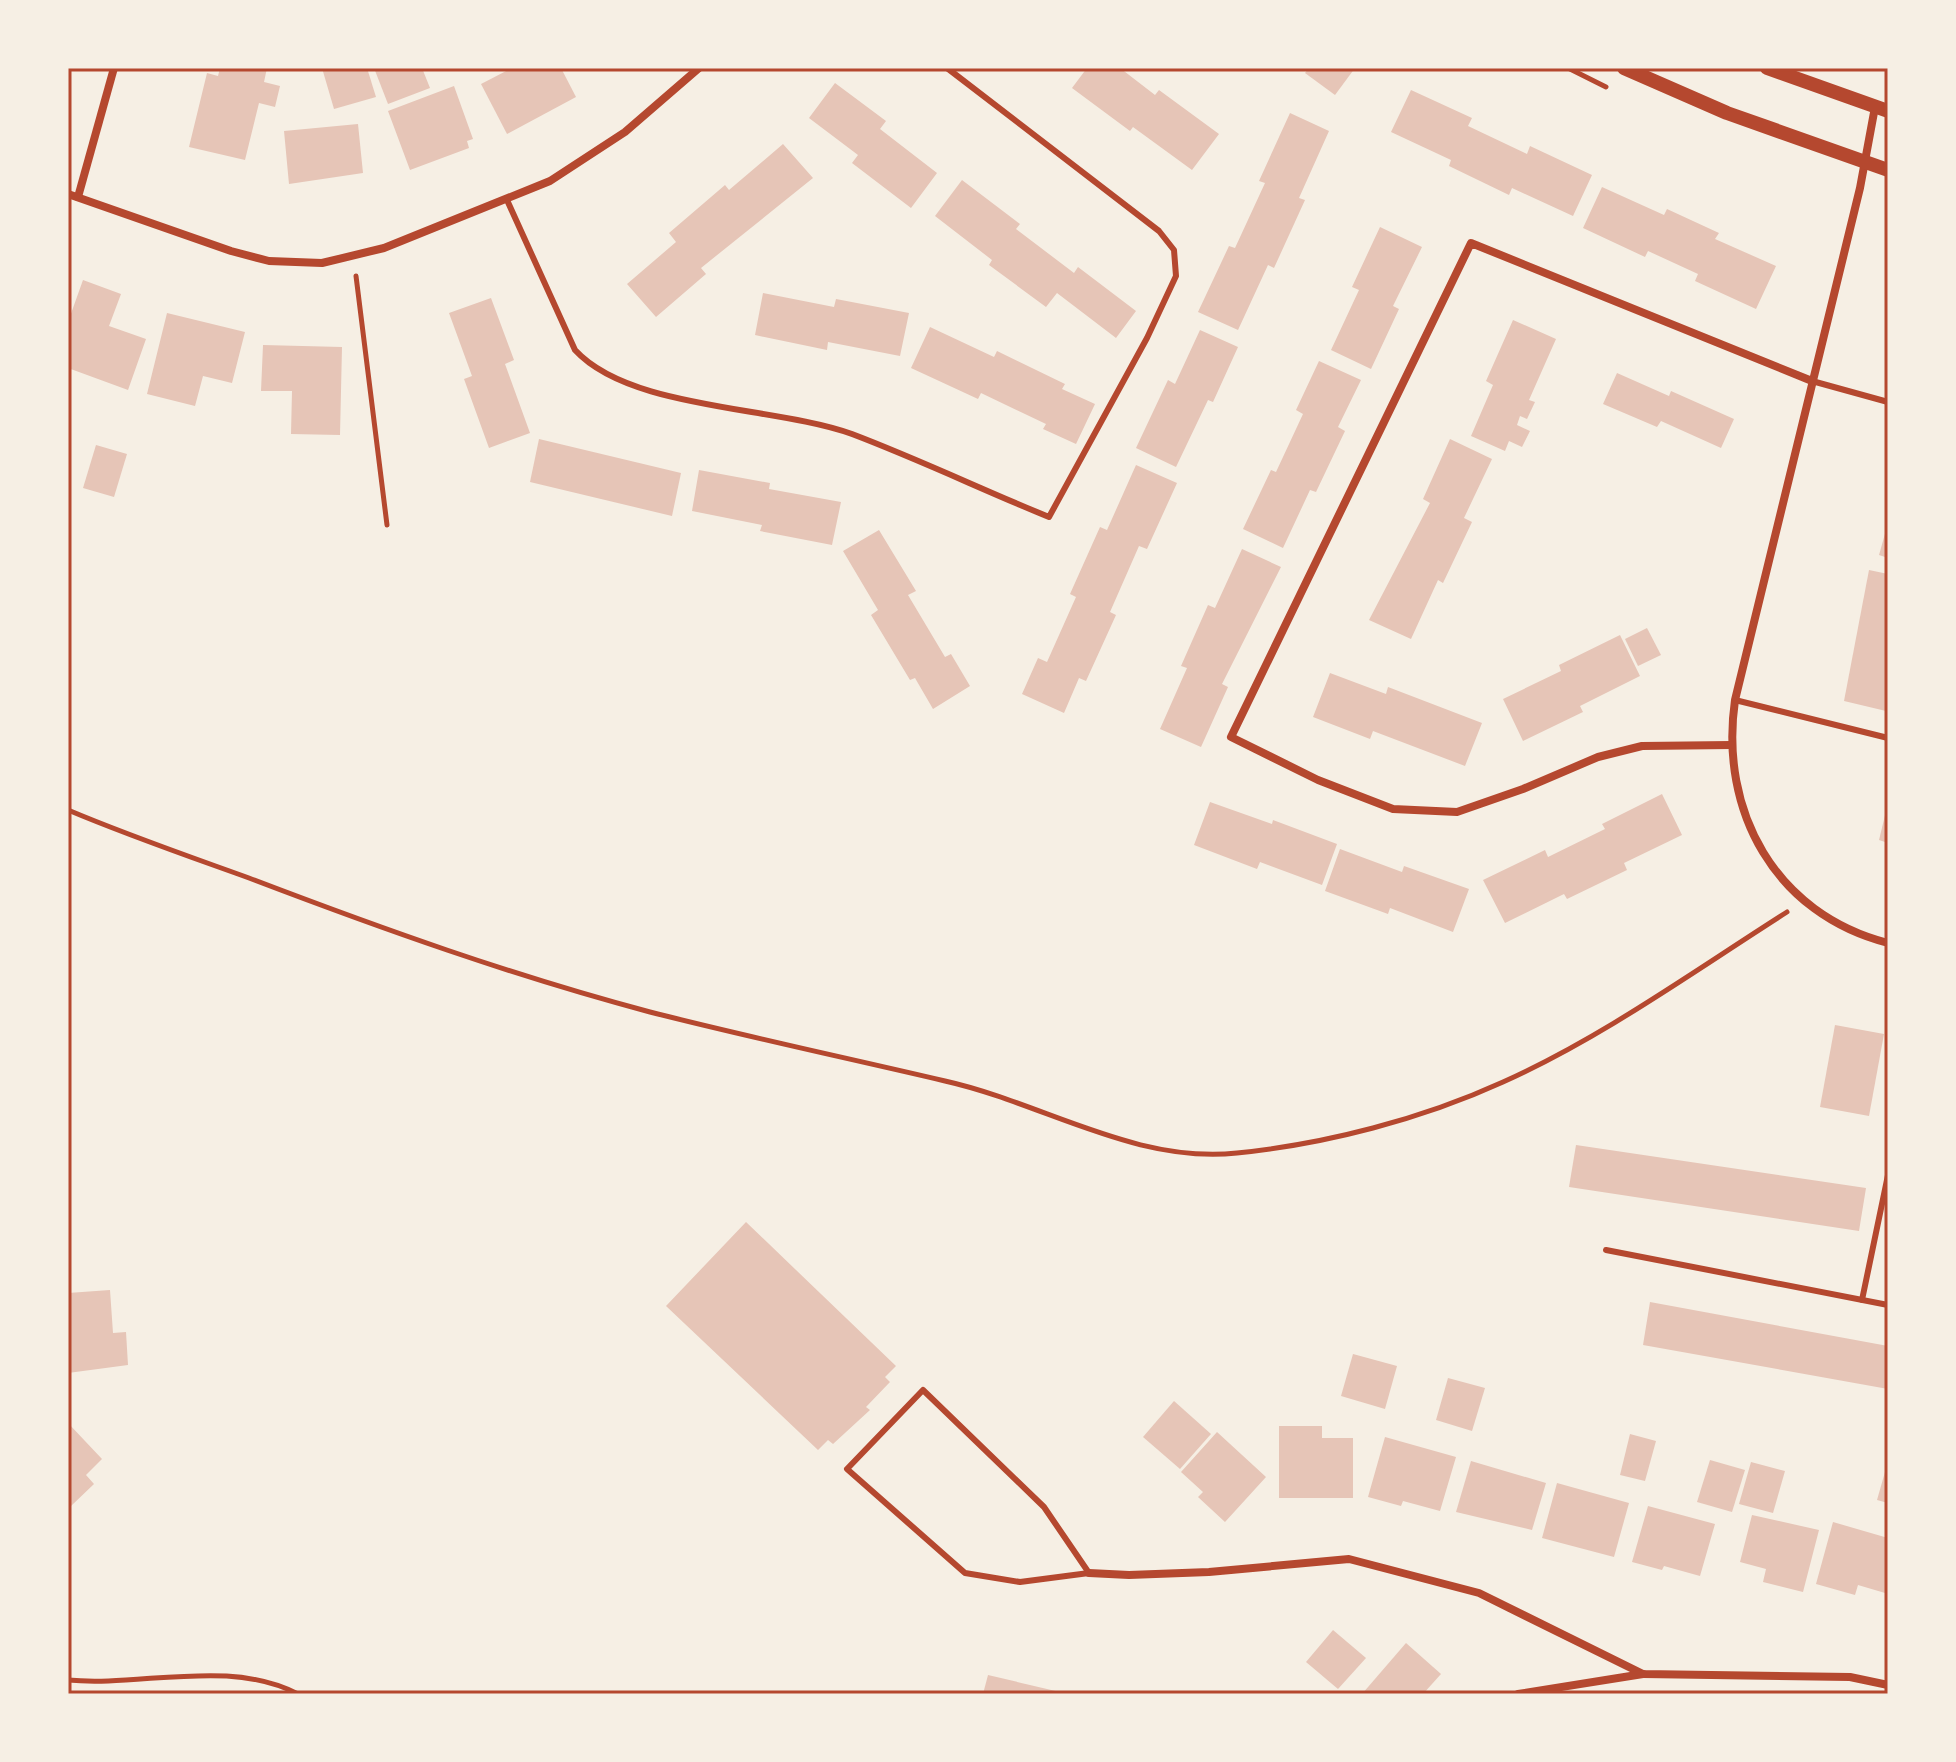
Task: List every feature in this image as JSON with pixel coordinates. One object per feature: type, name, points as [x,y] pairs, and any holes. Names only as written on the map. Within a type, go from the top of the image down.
[{"type":"street","points":[[78,197],[114,68]]},
{"type":"street","points":[[68,194],[269,261],[322,263],[353,256],[507,200],[550,181],[594,155],[699,68]]},
{"type":"street","points":[[1624,68],[1727,113],[1888,170]]},
{"type":"street","points":[[1767,68],[1881,109],[1864,163],[1735,700],[1732,770],[1740,809],[1775,869],[1804,901],[1855,932],[1888,943]]},
{"type":"street","points":[[1731,745],[1642,746],[1598,757],[1457,812],[1393,809],[1318,780],[1231,737],[1471,243],[1812,381]]},
{"type":"street","points":[[1089,1573],[1209,1572],[1349,1559],[1479,1593],[1643,1674]]},
{"type":"street","points":[[1518,1694],[1643,1674],[1850,1677],[1888,1685]]},
{"type":"lane","points":[[507,200],[575,350],[591,367],[644,389],[849,433],[1049,517],[1147,338],[1176,276],[1174,250],[1159,231],[947,68]]},
{"type":"lane","points":[[1812,381],[1888,402]]},
{"type":"lane","points":[[1735,700],[1888,738]]},
{"type":"lane","points":[[1862,1300],[1888,1175]]},
{"type":"lane","points":[[1606,1250],[1888,1305]]},
{"type":"lane","points":[[923,1390],[1044,1507],[1089,1573],[1020,1582],[965,1573],[847,1469],[923,1390]]},
{"type":"path","points":[[353,256],[387,525]]},
{"type":"path","points":[[68,810],[366,923],[500,966],[645,1010],[961,1085],[1119,1139],[1183,1154],[1232,1154],[1284,1147],[1409,1117],[1501,1083],[1585,1041],[1804,901]]},
{"type":"path","points":[[68,1680],[229,1677],[259,1679],[298,1694]]},
{"type":"building","points":[[220,68],[267,68],[264,82],[280,86],[275,107],[259,103],[245,160],[189,147],[207,73],[218,76]]},
{"type":"building","points":[[322,68],[367,68],[376,97],[334,109]]},
{"type":"building","points":[[374,68],[422,68],[430,88],[388,104]]},
{"type":"building","points":[[512,68],[561,68],[576,97],[507,134],[481,84]]},
{"type":"building","points":[[1087,68],[1120,68],[1155,95],[1159,90],[1219,134],[1192,170],[1133,127],[1130,131],[1072,88]]},
{"type":"building","points":[[1309,68],[1355,68],[1335,95],[1305,73]]},
{"type":"building","points":[[835,83],[886,121],[880,129],[937,173],[911,208],[852,163],[858,155],[809,118]]},
{"type":"building","points":[[454,86],[473,139],[467,141],[469,148],[410,170],[388,111]]},
{"type":"building","points":[[1411,90],[1472,118],[1468,126],[1527,154],[1530,146],[1592,175],[1573,216],[1512,188],[1509,195],[1449,166],[1451,160],[1391,132]]},
{"type":"building","points":[[1290,113],[1329,131],[1299,198],[1305,200],[1274,268],[1268,265],[1238,330],[1198,312],[1229,246],[1235,248],[1265,183],[1259,181]]},
{"type":"building","points":[[358,124],[363,173],[289,184],[284,131]]},
{"type":"building","points":[[783,144],[813,178],[701,268],[706,274],[656,317],[627,284],[676,242],[669,233],[725,185],[729,190]]},
{"type":"building","points":[[962,180],[1020,224],[1016,229],[1074,273],[1078,267],[1136,311],[1116,338],[1057,293],[1046,307],[989,265],[992,260],[935,216]]},
{"type":"building","points":[[1602,187],[1664,215],[1667,209],[1719,233],[1715,239],[1776,266],[1756,309],[1695,281],[1698,274],[1648,251],[1645,257],[1583,228]]},
{"type":"building","points":[[1380,227],[1422,247],[1393,306],[1399,309],[1371,369],[1331,350],[1359,290],[1352,287]]},
{"type":"building","points":[[83,280],[121,294],[109,326],[146,339],[128,390],[68,368],[68,322]]},
{"type":"building","points":[[763,293],[834,307],[836,299],[909,313],[900,356],[828,342],[827,350],[755,335]]},
{"type":"building","points":[[491,298],[514,360],[505,364],[530,433],[489,448],[464,379],[472,376],[449,313]]},
{"type":"building","points":[[167,313],[245,332],[232,383],[203,376],[195,406],[147,394]]},
{"type":"building","points":[[1513,320],[1556,339],[1529,400],[1535,402],[1527,419],[1520,416],[1517,425],[1530,431],[1522,447],[1509,441],[1505,451],[1471,436],[1493,385],[1486,381]]},
{"type":"building","points":[[930,327],[994,357],[997,351],[1065,384],[1062,389],[1095,404],[1076,444],[1043,429],[1046,424],[981,393],[978,399],[911,368]]},
{"type":"building","points":[[1200,330],[1238,347],[1213,402],[1208,400],[1176,467],[1136,448],[1168,380],[1175,384]]},
{"type":"building","points":[[263,345],[342,347],[340,435],[291,434],[292,391],[261,391]]},
{"type":"building","points":[[1319,361],[1361,380],[1338,427],[1345,431],[1316,492],[1310,490],[1283,548],[1243,529],[1271,470],[1276,472],[1303,414],[1296,410]]},
{"type":"building","points":[[1617,373],[1669,396],[1671,391],[1734,419],[1721,448],[1661,421],[1657,427],[1603,404]]},
{"type":"building","points":[[539,439],[681,473],[672,516],[530,482]]},
{"type":"building","points":[[1450,439],[1492,459],[1464,518],[1472,522],[1443,583],[1438,580],[1411,639],[1369,620],[1430,503],[1423,499]]},
{"type":"building","points":[[96,445],[127,454],[114,497],[83,488]]},
{"type":"building","points":[[1136,465],[1177,483],[1147,549],[1139,546],[1110,612],[1116,615],[1086,681],[1079,678],[1064,713],[1022,694],[1038,658],[1047,662],[1076,597],[1070,594],[1100,527],[1107,530]]},
{"type":"building","points":[[699,470],[770,483],[769,489],[841,502],[832,545],[760,531],[762,525],[692,511]]},
{"type":"building","points":[[1888,523],[1888,558],[1879,555]]},
{"type":"building","points":[[879,530],[916,591],[908,595],[945,657],[951,654],[970,686],[933,709],[915,678],[910,680],[871,615],[878,610],[843,551]]},
{"type":"building","points":[[1242,549],[1281,567],[1222,684],[1228,687],[1201,747],[1160,729],[1187,668],[1181,666],[1208,605],[1215,608]]},
{"type":"building","points":[[1869,570],[1888,574],[1886,711],[1844,701]]},
{"type":"building","points":[[1647,628],[1661,655],[1638,666],[1625,639]]},
{"type":"building","points":[[1620,635],[1640,676],[1580,706],[1583,712],[1523,741],[1503,699],[1561,671],[1559,665]]},
{"type":"building","points":[[1330,673],[1386,694],[1388,687],[1482,723],[1465,766],[1373,731],[1370,739],[1313,717]]},
{"type":"building","points":[[1662,794],[1682,835],[1624,863],[1627,870],[1567,899],[1564,894],[1505,923],[1483,880],[1545,850],[1548,857],[1605,829],[1602,824]]},
{"type":"building","points":[[1210,802],[1272,824],[1273,820],[1337,844],[1322,885],[1260,862],[1257,869],[1194,845]]},
{"type":"building","points":[[1888,807],[1888,843],[1879,840]]},
{"type":"building","points":[[1340,849],[1402,872],[1404,866],[1469,889],[1453,932],[1390,908],[1388,914],[1325,891]]},
{"type":"building","points":[[1835,1025],[1884,1034],[1869,1116],[1820,1107]]},
{"type":"building","points":[[1576,1145],[1866,1188],[1859,1231],[1569,1187]]},
{"type":"building","points":[[746,1222],[896,1366],[885,1377],[890,1382],[866,1407],[870,1410],[833,1444],[828,1440],[818,1450],[666,1306]]},
{"type":"building","points":[[110,1290],[113,1333],[126,1332],[128,1365],[68,1373],[68,1293]]},
{"type":"building","points":[[1650,1302],[1888,1346],[1888,1389],[1643,1345]]},
{"type":"building","points":[[1353,1354],[1397,1366],[1385,1409],[1341,1396]]},
{"type":"building","points":[[1448,1378],[1485,1388],[1472,1431],[1436,1420]]},
{"type":"building","points":[[1174,1401],[1211,1434],[1180,1469],[1143,1437]]},
{"type":"building","points":[[68,1423],[102,1459],[86,1475],[94,1484],[71,1506]]},
{"type":"building","points":[[1279,1426],[1322,1426],[1322,1438],[1353,1438],[1353,1498],[1279,1498]]},
{"type":"building","points":[[1217,1432],[1266,1477],[1225,1522],[1198,1497],[1203,1492],[1181,1472]]},
{"type":"building","points":[[1630,1434],[1656,1441],[1645,1481],[1620,1475]]},
{"type":"building","points":[[1385,1437],[1456,1457],[1440,1511],[1403,1501],[1401,1506],[1368,1497]]},
{"type":"building","points":[[1710,1460],[1745,1470],[1732,1512],[1697,1502]]},
{"type":"building","points":[[1471,1461],[1546,1483],[1532,1530],[1456,1512]]},
{"type":"building","points":[[1751,1462],[1785,1471],[1773,1513],[1739,1504]]},
{"type":"building","points":[[1888,1465],[1888,1503],[1877,1500]]},
{"type":"building","points":[[1557,1483],[1629,1503],[1614,1557],[1542,1538]]},
{"type":"building","points":[[1648,1506],[1715,1524],[1700,1576],[1664,1566],[1662,1570],[1632,1562]]},
{"type":"building","points":[[1752,1515],[1819,1530],[1803,1592],[1763,1582],[1766,1569],[1740,1562]]},
{"type":"building","points":[[1833,1522],[1888,1538],[1885,1593],[1858,1585],[1855,1595],[1816,1584]]},
{"type":"building","points":[[1333,1630],[1366,1658],[1338,1689],[1306,1662]]},
{"type":"building","points":[[1406,1643],[1441,1674],[1423,1694],[1362,1694]]},
{"type":"building","points":[[988,1675],[1064,1693],[1064,1694],[983,1694]]}]
